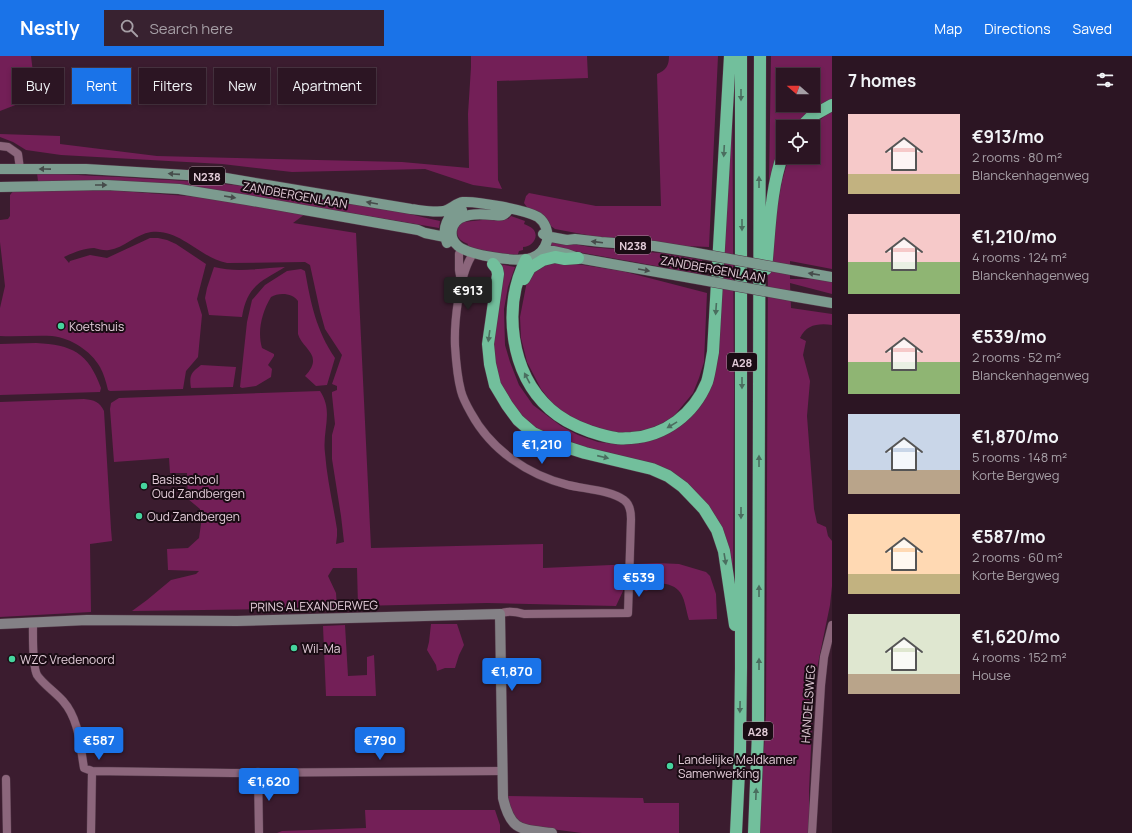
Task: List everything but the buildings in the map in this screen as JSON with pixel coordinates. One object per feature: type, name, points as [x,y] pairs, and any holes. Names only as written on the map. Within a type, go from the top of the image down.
[{"type":"highway","name":"A28","points":[[523,260],[514,301],[514,342],[516,352],[526,378],[550,409],[570,423],[601,435],[617,438],[637,438],[659,433],[680,421],[696,402],[707,381],[713,352],[730,56]]},
{"type":"highway","name":"A28","points":[[736,833],[740,751],[741,668],[741,56]]},
{"type":"highway","name":"A28","points":[[754,833],[758,725],[760,56]]},
{"type":"highway","points":[[808,120],[812,116],[832,105]]},
{"type":"highway","name":"A28","points":[[759,361],[772,201],[779,164]]},
{"type":"highway","name":"A28","points":[[513,317],[519,302],[526,274],[530,268],[549,258],[578,258]]},
{"type":"highway","name":"A28","points":[[493,264],[497,269],[498,274],[488,344],[490,364],[495,385],[507,406],[518,420],[533,433],[557,444],[585,453],[652,469],[668,476],[683,488],[704,509],[717,530],[724,551],[741,668]]},
{"type":"main road","name":"ZANDBERGENLAAN","points":[[0,169],[101,170],[220,177],[411,209],[449,213]]},
{"type":"main road","points":[[20,169],[20,187]]},
{"type":"main road","name":"ZANDBERGENLAAN","points":[[0,187],[106,185],[179,189],[418,230],[425,233],[447,234]]},
{"type":"main road","name":"N238","points":[[449,213],[457,204],[465,202],[508,211],[522,211],[538,217],[544,224],[545,233]]},
{"type":"main road","name":"N238","points":[[447,234],[454,223],[462,217],[480,215],[501,216],[508,211]]},
{"type":"main road","points":[[449,213],[445,225],[449,246],[459,254],[523,260],[538,255],[544,250],[545,233]]},
{"type":"main road","name":"ZANDBERGENLAAN","points":[[545,233],[567,240],[575,239],[654,246],[832,277]]},
{"type":"main road","points":[[523,260],[524,254],[533,251],[538,246],[545,233]]},
{"type":"main road","points":[[447,234],[457,245],[472,255],[493,264]]},
{"type":"main road","name":"ZANDBERGENLAAN","points":[[544,250],[567,254],[578,258],[832,303]]},
{"type":"street","points":[[0,146],[8,147],[18,154],[20,169]]},
{"type":"street","points":[[459,254],[461,284]]},
{"type":"street","points":[[461,284],[472,255]]},
{"type":"street","name":"PRINS ALEXANDERWEG","points":[[0,624],[87,620],[237,620],[500,614],[504,612],[517,612],[524,614],[628,613],[631,519],[630,508],[625,500],[612,494],[567,485],[544,477],[520,466],[497,448],[479,427],[464,401],[457,373],[454,337],[461,284]]},
{"type":"street","points":[[500,614],[502,771],[505,810],[516,826],[526,830],[552,833]]},
{"type":"street","points":[[33,622],[34,662],[37,674],[70,710],[76,723],[84,768],[92,771],[502,771]]},
{"type":"street","name":"HANDELSWEG","points":[[812,833],[821,685],[824,657],[832,625]]},
{"type":"street","points":[[91,833],[92,771]]},
{"type":"street","points":[[258,772],[259,833]]},
{"type":"street","points":[[6,779],[7,833]]},
{"type":"shaded area","points":[[0,56],[31,56],[32,68],[12,68],[12,104],[18,104],[0,111]]},
{"type":"shaded area","points":[[471,56],[587,56],[588,78],[497,81],[498,180],[502,189],[473,185],[425,169],[292,172],[222,164],[61,155],[26,150],[13,142],[0,137],[0,134],[60,136],[60,144],[157,156],[402,162],[469,168],[468,114]]},
{"type":"shaded area","points":[[669,56],[718,56],[709,247],[603,238],[555,229],[529,210],[524,203],[526,196],[529,193],[596,206],[661,206],[657,74],[663,71],[666,67]]},
{"type":"shaded area","points":[[732,56],[734,389],[733,587],[720,533],[671,479],[547,441],[520,417],[500,385],[493,351],[499,264],[515,267],[508,287],[504,309],[505,345],[510,362],[519,385],[533,405],[561,426],[578,435],[598,442],[615,444],[634,443],[655,438],[708,382]]},
{"type":"shaded area","points":[[771,56],[832,56],[832,99],[820,107],[820,68],[776,68],[776,112],[811,112],[800,120],[776,120],[776,159],[769,182]]},
{"type":"shaded area","points":[[832,112],[832,269],[790,261],[790,279],[818,279],[832,281],[832,294],[790,283],[791,308],[832,314],[832,325],[822,324],[813,326],[806,330],[800,338],[806,341],[803,355],[810,381],[807,416],[814,509],[817,523],[826,527],[828,536],[832,541],[832,586],[830,605],[814,683],[809,791],[809,821],[811,833],[759,833],[766,715],[768,257],[782,181],[787,164],[820,164],[820,120]]},
{"type":"shaded area","points":[[37,173],[188,181],[264,188],[352,200],[440,221],[439,228],[261,198],[38,181]]},
{"type":"shaded area","points":[[15,189],[121,191],[200,197],[305,214],[293,223],[356,233],[371,548],[543,544],[543,568],[657,563],[679,564],[706,572],[710,576],[716,594],[717,619],[689,620],[682,595],[679,590],[674,587],[660,583],[652,589],[646,591],[635,587],[635,568],[623,568],[623,591],[616,606],[487,603],[358,606],[357,568],[333,568],[328,576],[336,593],[337,608],[132,611],[171,580],[196,574],[199,571],[168,570],[167,549],[188,548],[199,538],[201,524],[200,509],[188,499],[187,473],[170,473],[169,458],[114,462],[110,409],[111,403],[119,398],[320,391],[324,399],[327,414],[324,445],[337,529],[336,544],[344,542],[332,459],[332,435],[335,424],[332,392],[337,390],[337,386],[332,384],[342,355],[325,329],[310,265],[305,262],[227,263],[217,260],[171,234],[161,232],[146,233],[114,249],[87,249],[64,257],[69,263],[70,261],[90,255],[107,258],[150,238],[158,238],[176,244],[206,264],[197,299],[202,315],[198,357],[186,371],[183,389],[110,391],[108,390],[103,372],[96,361],[80,346],[73,342],[52,336],[0,336],[0,308],[5,286],[0,242],[0,220],[8,219],[10,216],[10,195]]},
{"type":"shaded area","points":[[511,216],[525,221],[524,224],[533,229],[536,235],[532,243],[526,247],[523,247],[523,250],[519,251],[517,257],[496,256],[467,246],[468,244],[461,240],[458,236],[458,227],[463,222],[482,220],[482,217],[508,219]]},
{"type":"shaded area","points":[[552,240],[590,247],[660,253],[702,260],[701,274],[550,247]]},
{"type":"shaded area","points":[[557,261],[622,271],[707,293],[704,362],[693,393],[673,417],[659,425],[643,431],[610,435],[559,412],[541,389],[527,362],[521,338],[520,317],[528,276],[534,269]]},
{"type":"shaded area","points":[[214,267],[232,270],[250,270],[285,267],[256,286],[247,298],[242,317],[209,315],[205,298]]},
{"type":"shaded area","points":[[301,269],[305,271],[312,306],[319,327],[335,358],[327,385],[316,386],[305,376],[311,369],[313,357],[298,334],[298,301],[293,296],[278,294],[271,297],[265,309],[260,328],[262,348],[274,354],[268,365],[272,369],[271,377],[256,386],[240,387],[247,322],[252,300],[265,285],[287,271]]},
{"type":"shaded area","points":[[36,343],[60,346],[77,353],[84,358],[96,376],[101,388],[100,392],[0,395],[0,344]]},
{"type":"shaded area","points":[[201,365],[236,367],[233,387],[191,388],[190,380],[192,375]]},
{"type":"shaded area","points":[[91,400],[101,405],[104,411],[112,541],[90,544],[91,612],[0,617],[0,402]]},
{"type":"shaded area","points":[[431,624],[457,624],[464,645],[455,668],[445,668],[437,671],[436,665],[427,650]]},
{"type":"shaded area","points":[[345,625],[348,676],[367,675],[367,657],[374,655],[376,696],[326,696],[323,626]]},
{"type":"shaded area","points":[[507,796],[643,798],[644,803],[679,803],[679,833],[582,833],[527,826],[514,818]]},
{"type":"shaded area","points":[[365,810],[495,810],[500,825],[500,833],[277,833],[282,831],[366,828]]},
{"type":"place","name":"Koetshuis","points":[[61,326]]},
{"type":"place","name":"Basisschool Oud Zandbergen","points":[[144,486]]},
{"type":"place","name":"Oud Zandbergen","points":[[139,516]]},
{"type":"place","name":"Wil-Ma","points":[[294,648]]},
{"type":"place","name":"WZC Vredenoord","points":[[12,659]]},
{"type":"place","name":"Landelijke Meldkamer Samenwerking","points":[[670,766]]}]
